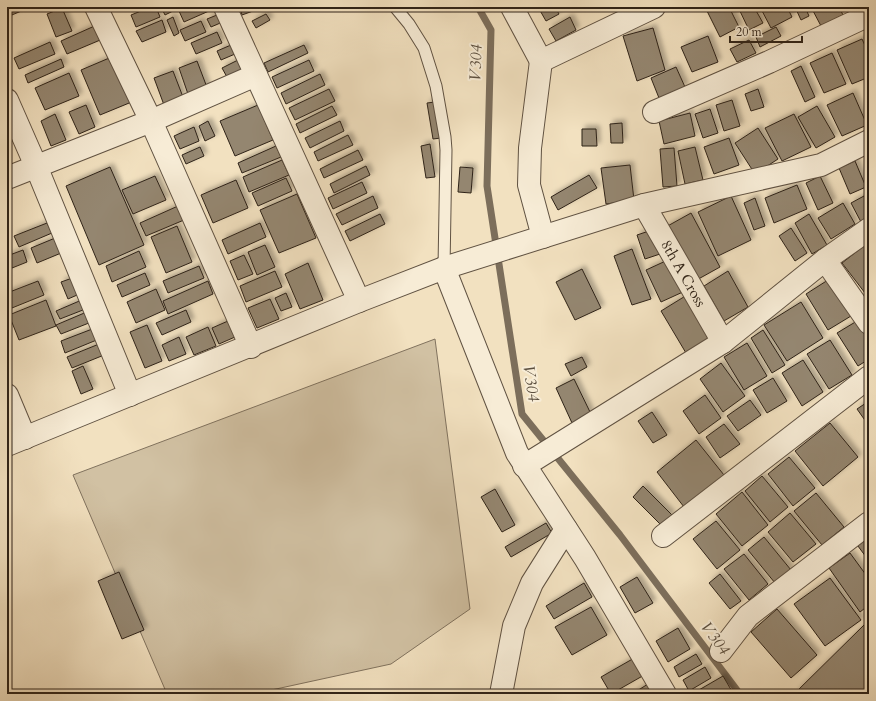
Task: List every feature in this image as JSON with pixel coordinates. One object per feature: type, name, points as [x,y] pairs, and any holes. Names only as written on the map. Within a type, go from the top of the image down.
[{"type":"street","points":[[96,7],[151,121],[251,346]]},
{"type":"street","points":[[225,7],[360,301]]},
{"type":"street","points":[[512,7],[541,61],[530,148],[529,185],[538,239]]},
{"type":"street","points":[[541,61],[654,7]]},
{"type":"street","points":[[654,112],[769,62],[869,15]]},
{"type":"street","points":[[7,178],[151,121],[256,75]]},
{"type":"street","points":[[7,100],[36,166],[130,395]]},
{"type":"street","points":[[7,395],[16,441],[444,268],[644,205],[821,165],[869,141]]},
{"type":"street","name":"8th A Cross","points":[[644,205],[723,342]]},
{"type":"street","points":[[524,466],[723,342],[825,260],[869,229]]},
{"type":"street","points":[[825,260],[869,323]]},
{"type":"street","points":[[444,268],[517,453],[585,558],[666,694]]},
{"type":"street","points":[[663,536],[869,377]]},
{"type":"street","points":[[721,651],[748,616],[869,523]]},
{"type":"street","points":[[501,694],[514,626],[532,583],[566,529]]},
{"type":"lane","points":[[395,7],[409,24],[424,48],[436,86],[446,150],[444,268]]},
{"type":"shaded area","points":[[435,339],[470,609],[391,664],[253,694],[167,694],[73,475]]},
{"type":"building","points":[[7,7],[31,7],[7,17]]},
{"type":"building","points":[[151,7],[156,7],[160,17],[136,27],[131,15]]},
{"type":"building","points":[[161,7],[171,7],[173,11],[165,15]]},
{"type":"building","points":[[189,7],[218,7],[184,22],[179,11]]},
{"type":"building","points":[[264,7],[242,15],[240,8]]},
{"type":"building","points":[[538,7],[555,7],[559,14],[546,21]]},
{"type":"building","points":[[705,7],[729,7],[739,27],[720,37]]},
{"type":"building","points":[[738,7],[754,7],[763,23],[749,30]]},
{"type":"building","points":[[760,7],[787,7],[792,17],[771,28]]},
{"type":"building","points":[[795,7],[805,7],[809,16],[801,20]]},
{"type":"building","points":[[811,7],[839,7],[843,15],[821,26]]},
{"type":"building","points":[[62,8],[72,31],[56,37],[47,14]]},
{"type":"building","points":[[222,13],[225,21],[211,27],[207,19]]},
{"type":"building","points":[[266,14],[270,20],[256,28],[252,21]]},
{"type":"building","points":[[173,17],[179,33],[174,36],[167,20]]},
{"type":"building","points":[[570,17],[576,30],[556,41],[549,29]]},
{"type":"building","points":[[162,20],[166,32],[142,42],[136,31]]},
{"type":"building","points":[[201,21],[206,32],[185,41],[180,30]]},
{"type":"building","points":[[99,24],[105,38],[67,54],[61,41]]},
{"type":"building","points":[[776,27],[781,36],[760,47],[756,37]]},
{"type":"building","points":[[653,28],[665,70],[637,81],[623,36]]},
{"type":"building","points":[[217,32],[222,43],[196,54],[191,43]]},
{"type":"building","points":[[708,36],[718,62],[692,72],[681,47]]},
{"type":"building","points":[[862,39],[869,54],[869,77],[852,84],[837,50]]},
{"type":"building","points":[[749,40],[756,53],[737,62],[730,49]]},
{"type":"building","points":[[50,42],[55,54],[19,69],[14,58]]},
{"type":"building","points":[[238,42],[242,51],[221,60],[217,51]]},
{"type":"building","points":[[304,45],[308,53],[268,72],[264,63]]},
{"type":"building","points":[[832,53],[846,84],[824,93],[810,63]]},
{"type":"building","points":[[114,56],[134,101],[100,115],[81,70]]},
{"type":"building","points":[[242,58],[247,68],[227,77],[222,68]]},
{"type":"building","points":[[61,59],[64,67],[28,83],[25,75]]},
{"type":"building","points":[[309,60],[314,71],[277,88],[272,77]]},
{"type":"building","points":[[197,61],[208,90],[189,97],[179,68]]},
{"type":"building","points":[[801,66],[815,97],[805,102],[791,71]]},
{"type":"building","points":[[676,67],[685,87],[659,98],[651,78]]},
{"type":"building","points":[[173,71],[183,97],[164,105],[154,78]]},
{"type":"building","points":[[69,73],[79,96],[45,110],[35,88]]},
{"type":"building","points":[[320,74],[325,85],[286,104],[281,93]]},
{"type":"building","points":[[329,89],[335,101],[295,120],[289,108]]},
{"type":"building","points":[[758,89],[764,107],[751,111],[745,94]]},
{"type":"building","points":[[853,93],[867,125],[842,136],[827,105]]},
{"type":"building","points":[[732,100],[740,126],[724,131],[716,105]]},
{"type":"building","points":[[435,102],[441,138],[433,139],[427,103]]},
{"type":"building","points":[[86,105],[95,127],[79,134],[69,112]]},
{"type":"building","points":[[258,105],[273,140],[235,156],[220,121]]},
{"type":"building","points":[[332,106],[337,115],[300,133],[296,124]]},
{"type":"building","points":[[817,106],[835,137],[816,148],[798,117]]},
{"type":"building","points":[[710,109],[718,133],[703,138],[695,114]]},
{"type":"building","points":[[690,113],[695,136],[664,144],[659,121]]},
{"type":"building","points":[[55,114],[66,140],[51,146],[41,121]]},
{"type":"building","points":[[794,114],[811,147],[782,161],[765,128]]},
{"type":"building","points":[[208,121],[215,136],[205,141],[199,126]]},
{"type":"building","points":[[340,121],[344,131],[310,148],[305,138]]},
{"type":"building","points":[[622,123],[623,143],[611,143],[610,124]]},
{"type":"building","points":[[194,127],[199,141],[180,149],[174,136]]},
{"type":"building","points":[[758,128],[778,159],[755,174],[735,143]]},
{"type":"building","points":[[582,129],[596,129],[597,146],[582,146]]},
{"type":"building","points":[[348,135],[353,145],[318,161],[314,152]]},
{"type":"building","points":[[729,138],[739,165],[714,174],[704,147]]},
{"type":"building","points":[[430,144],[435,177],[426,178],[421,146]]},
{"type":"building","points":[[276,146],[281,157],[242,173],[238,163]]},
{"type":"building","points":[[200,147],[204,156],[186,164],[182,155]]},
{"type":"building","points":[[695,147],[703,180],[685,184],[678,151]]},
{"type":"building","points":[[674,148],[677,186],[663,187],[660,149]]},
{"type":"building","points":[[358,150],[363,160],[324,178],[320,169]]},
{"type":"building","points":[[282,160],[289,175],[249,192],[243,177]]},
{"type":"building","points":[[855,161],[866,187],[850,194],[839,168]]},
{"type":"building","points":[[630,165],[634,200],[606,204],[601,168]]},
{"type":"building","points":[[366,166],[370,175],[334,193],[330,184]]},
{"type":"building","points":[[110,167],[144,245],[99,265],[66,186]]},
{"type":"building","points":[[460,167],[473,168],[471,193],[458,192]]},
{"type":"building","points":[[589,175],[597,188],[558,210],[551,197]]},
{"type":"building","points":[[155,176],[166,200],[133,214],[122,190]]},
{"type":"building","points":[[820,176],[833,203],[818,210],[806,183]]},
{"type":"building","points":[[286,178],[292,191],[258,206],[252,193]]},
{"type":"building","points":[[236,180],[248,208],[213,223],[201,195]]},
{"type":"building","points":[[362,182],[367,193],[333,209],[328,198]]},
{"type":"building","points":[[797,185],[807,209],[774,223],[765,198]]},
{"type":"building","points":[[297,194],[316,238],[279,253],[260,210]]},
{"type":"building","points":[[373,196],[378,208],[342,225],[336,214]]},
{"type":"building","points":[[731,196],[751,240],[718,256],[698,212]]},
{"type":"building","points":[[864,196],[869,206],[869,218],[861,222],[851,203]]},
{"type":"building","points":[[755,198],[765,226],[754,230],[744,203]]},
{"type":"building","points":[[843,203],[855,224],[831,239],[818,218]]},
{"type":"building","points":[[178,206],[184,220],[146,236],[140,223]]},
{"type":"building","points":[[691,213],[720,267],[693,282],[664,228]]},
{"type":"building","points":[[380,214],[385,224],[350,241],[345,231]]},
{"type":"building","points":[[809,214],[827,245],[812,254],[795,223]]},
{"type":"building","points":[[47,223],[52,233],[19,247],[14,236]]},
{"type":"building","points":[[260,223],[266,237],[228,254],[222,240]]},
{"type":"building","points":[[177,226],[192,262],[166,273],[151,237]]},
{"type":"building","points":[[791,228],[807,253],[795,261],[779,236]]},
{"type":"building","points":[[652,230],[660,254],[645,259],[637,235]]},
{"type":"building","points":[[60,236],[66,251],[37,263],[31,248]]},
{"type":"building","points":[[265,245],[275,267],[257,275],[248,252]]},
{"type":"building","points":[[865,245],[869,250],[869,290],[865,293],[842,263]]},
{"type":"building","points":[[632,249],[651,299],[632,305],[614,256]]},
{"type":"building","points":[[23,250],[27,262],[7,270],[7,256]]},
{"type":"building","points":[[139,251],[146,267],[112,282],[106,266]]},
{"type":"building","points":[[244,255],[253,274],[238,280],[230,261]]},
{"type":"building","points":[[670,259],[685,291],[661,302],[646,270]]},
{"type":"building","points":[[308,263],[323,300],[300,309],[285,274]]},
{"type":"building","points":[[199,266],[204,278],[168,293],[163,281]]},
{"type":"building","points":[[582,269],[601,308],[575,320],[556,282]]},
{"type":"building","points":[[275,271],[282,287],[246,302],[240,286]]},
{"type":"building","points":[[728,271],[748,307],[724,321],[704,286]]},
{"type":"building","points":[[145,273],[150,285],[122,297],[117,285]]},
{"type":"building","points":[[78,276],[84,292],[68,299],[61,282]]},
{"type":"building","points":[[828,280],[851,316],[828,330],[806,294]]},
{"type":"building","points":[[38,281],[44,295],[7,310],[7,293]]},
{"type":"building","points":[[208,281],[213,294],[168,314],[163,301]]},
{"type":"building","points":[[156,289],[165,310],[136,323],[127,302]]},
{"type":"building","points":[[286,293],[292,307],[281,311],[275,298]]},
{"type":"building","points":[[687,295],[712,337],[686,353],[661,311]]},
{"type":"building","points":[[84,299],[88,308],[60,319],[56,311]]},
{"type":"building","points":[[270,299],[279,319],[257,328],[248,308]]},
{"type":"building","points":[[46,300],[56,326],[19,340],[9,315]]},
{"type":"building","points":[[801,302],[823,338],[787,361],[764,325]]},
{"type":"building","points":[[186,310],[191,322],[162,335],[156,323]]},
{"type":"building","points":[[89,311],[94,321],[61,334],[56,325]]},
{"type":"building","points":[[862,318],[869,330],[869,359],[858,366],[837,333]]},
{"type":"building","points":[[228,321],[235,337],[219,344],[212,328]]},
{"type":"building","points":[[147,325],[162,361],[145,368],[130,332]]},
{"type":"building","points":[[100,326],[104,337],[65,353],[61,341]]},
{"type":"building","points":[[208,327],[216,346],[194,355],[186,337]]},
{"type":"building","points":[[763,330],[785,365],[772,373],[751,338]]},
{"type":"building","points":[[179,337],[186,354],[169,361],[162,345]]},
{"type":"building","points":[[830,340],[852,375],[829,389],[807,354]]},
{"type":"building","points":[[104,342],[109,353],[72,368],[67,357]]},
{"type":"building","points":[[747,343],[767,376],[744,390],[724,357]]},
{"type":"building","points":[[582,357],[587,367],[571,376],[565,364]]},
{"type":"building","points":[[803,360],[823,392],[802,406],[782,373]]},
{"type":"building","points":[[721,363],[745,396],[723,412],[700,379]]},
{"type":"building","points":[[83,366],[93,389],[81,394],[72,371]]},
{"type":"building","points":[[773,378],[787,401],[767,413],[753,390]]},
{"type":"building","points":[[574,379],[591,414],[572,423],[556,388]]},
{"type":"building","points":[[705,395],[721,418],[699,434],[683,411]]},
{"type":"building","points":[[750,400],[761,415],[738,431],[727,416]]},
{"type":"building","points":[[869,401],[869,426],[857,409]]},
{"type":"building","points":[[652,412],[667,435],[653,443],[638,421]]},
{"type":"building","points":[[830,423],[858,457],[823,486],[795,451]]},
{"type":"building","points":[[724,424],[740,444],[720,458],[706,437]]},
{"type":"building","points":[[696,440],[724,475],[684,507],[657,472]]},
{"type":"building","points":[[789,457],[815,488],[793,506],[768,474]]},
{"type":"building","points":[[762,476],[788,507],[770,522],[745,491]]},
{"type":"building","points":[[643,486],[672,515],[662,526],[633,497]]},
{"type":"building","points":[[495,489],[515,525],[502,532],[481,497]]},
{"type":"building","points":[[742,492],[768,525],[742,546],[716,514]]},
{"type":"building","points":[[816,493],[844,527],[822,545],[794,511]]},
{"type":"building","points":[[790,513],[816,544],[793,562],[768,532]]},
{"type":"building","points":[[716,521],[740,550],[717,569],[693,539]]},
{"type":"building","points":[[546,523],[552,533],[511,557],[505,547]]},
{"type":"building","points":[[869,532],[869,561],[855,542]]},
{"type":"building","points":[[764,537],[791,570],[775,583],[748,550]]},
{"type":"building","points":[[850,553],[869,579],[869,605],[860,612],[829,568]]},
{"type":"building","points":[[744,554],[768,584],[749,600],[724,569]]},
{"type":"building","points":[[119,572],[144,630],[122,639],[98,581]]},
{"type":"building","points":[[720,574],[741,601],[730,609],[709,583]]},
{"type":"building","points":[[637,577],[653,603],[635,613],[620,587]]},
{"type":"building","points":[[830,578],[861,620],[825,646],[794,604]]},
{"type":"building","points":[[584,583],[592,597],[554,619],[546,606]]},
{"type":"building","points":[[591,607],[607,635],[572,655],[555,627]]},
{"type":"building","points":[[777,609],[817,655],[791,678],[751,632]]},
{"type":"building","points":[[864,625],[869,629],[869,694],[795,693]]},
{"type":"building","points":[[678,628],[690,649],[668,662],[656,641]]},
{"type":"building","points":[[696,654],[702,664],[679,677],[674,667]]},
{"type":"building","points":[[636,657],[646,674],[611,694],[601,677]]},
{"type":"building","points":[[705,667],[711,678],[689,691],[683,680]]},
{"type":"building","points":[[723,676],[733,693],[692,694]]},
{"type":"building","points":[[648,684],[654,694],[632,694]]},
{"type":"waterway","name":"V304","points":[[478,7],[491,30],[487,186],[522,414],[620,535],[740,694]]}]
